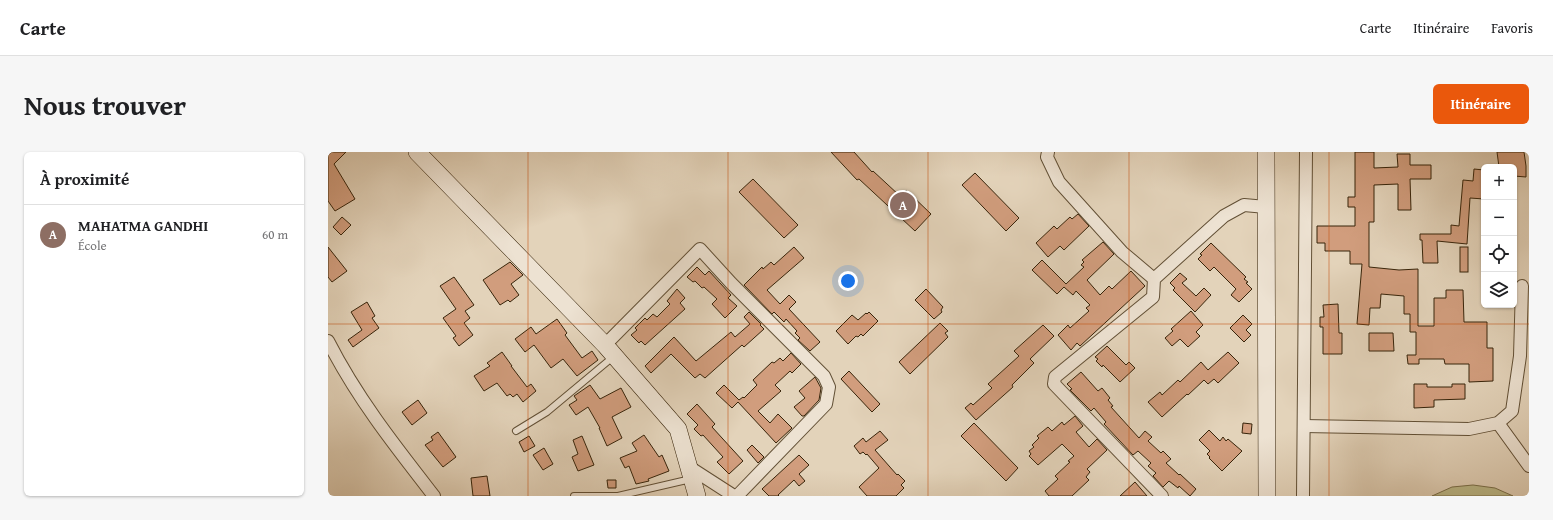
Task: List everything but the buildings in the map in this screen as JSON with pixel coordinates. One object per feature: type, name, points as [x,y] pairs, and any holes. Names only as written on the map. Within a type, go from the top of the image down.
[{"type":"main road","points":[[417,152],[610,350],[678,429],[697,496]]},
{"type":"main road","points":[[1265,496],[1266,152]]},
{"type":"street","points":[[1048,152],[1047,157],[1059,182],[1122,252],[1154,279]]},
{"type":"street","points":[[1303,496],[1306,152]]},
{"type":"street","points":[[1162,496],[1054,384],[1055,377],[1153,298],[1154,279],[1224,216],[1244,205],[1266,207]]},
{"type":"street","points":[[610,350],[700,249],[731,283],[824,376],[829,387],[826,404],[737,496]]},
{"type":"street","points":[[1304,426],[1469,429],[1498,423],[1512,411],[1525,356],[1522,286]]},
{"type":"street","points":[[328,341],[344,372],[390,440],[434,496]]},
{"type":"street","points":[[1498,423],[1529,466]]},
{"type":"street","points":[[691,473],[734,496]]},
{"type":"lane","points":[[516,431],[547,412],[610,350]]},
{"type":"lane","points":[[574,496],[618,496],[691,473]]},
{"type":"shaded area","points":[[1473,485],[1495,488],[1513,496],[1432,496],[1452,487]]},
{"type":"place","name":"MAHATMA GANDHI","points":[[903,205]]}]
